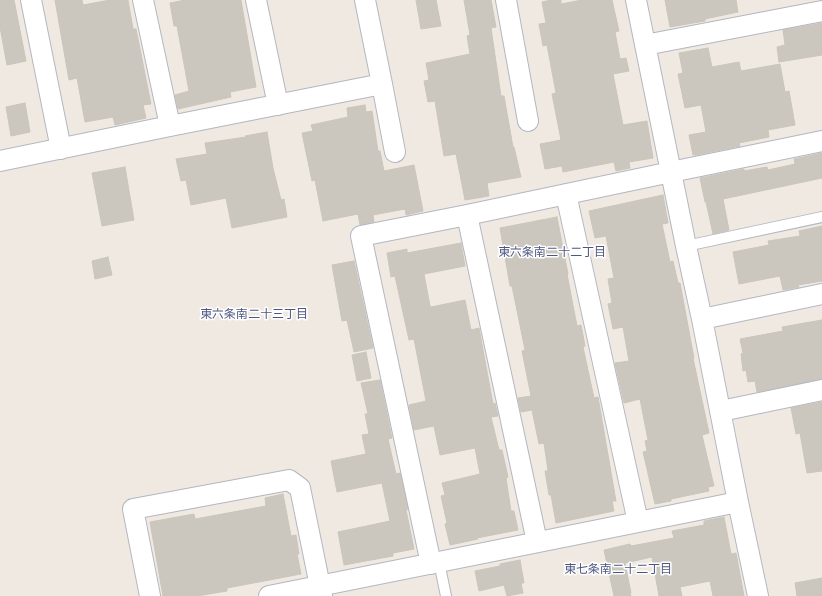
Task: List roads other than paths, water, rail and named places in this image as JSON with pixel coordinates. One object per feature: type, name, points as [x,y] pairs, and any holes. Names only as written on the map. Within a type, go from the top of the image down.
[{"type":"street","points":[[31,0],[61,149]]},
{"type":"street","points":[[143,0],[170,126]]},
{"type":"street","points":[[256,0],[278,105]]},
{"type":"street","points":[[365,0],[395,152]]},
{"type":"street","points":[[506,0],[528,121]]},
{"type":"street","points":[[636,0],[758,596]]},
{"type":"street","points":[[645,46],[822,11]]},
{"type":"street","points":[[0,161],[382,84]]},
{"type":"street","points":[[435,563],[361,236],[822,141]]},
{"type":"street","points":[[566,194],[638,522]]},
{"type":"street","points":[[466,215],[537,542]]},
{"type":"street","points":[[702,319],[822,294]]},
{"type":"street","points":[[721,411],[822,390]]},
{"type":"street","points":[[150,596],[133,509],[289,480],[300,488],[320,591]]},
{"type":"street","points":[[269,596],[320,591],[435,563],[738,502]]},
{"type":"lane","points":[[686,246],[822,217]]},
{"type":"lane","points":[[435,563],[446,596]]},
{"type":"district","name":"東六条南二十二丁目","points":[[552,253]]},
{"type":"district","name":"東六条南二十三丁目","points":[[254,315]]},
{"type":"district","name":"東七条南二十二丁目","points":[[618,570]]}]
